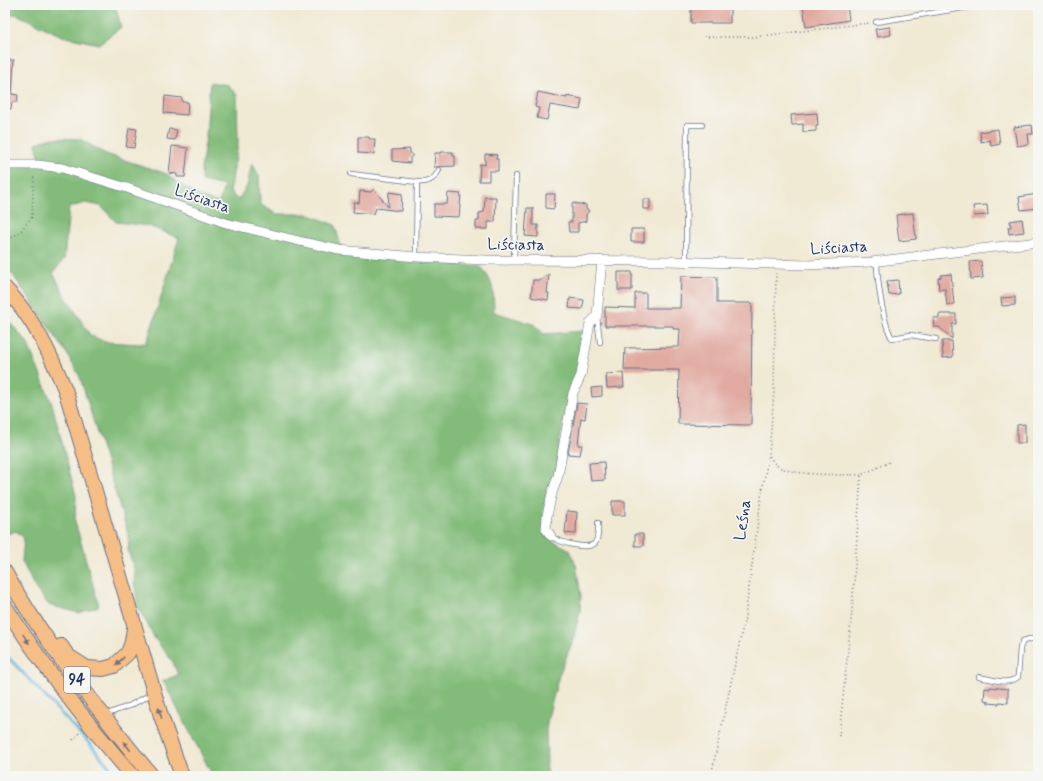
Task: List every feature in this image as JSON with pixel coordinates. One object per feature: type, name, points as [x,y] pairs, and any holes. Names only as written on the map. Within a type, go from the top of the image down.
[{"type":"main road","points":[[5,288],[34,326],[56,368],[66,392],[134,626],[182,776]]},
{"type":"main road","points":[[7,575],[68,656],[86,668],[103,669],[114,666],[121,660],[128,653],[132,642],[134,626]]},
{"type":"main road","name":"94","points":[[7,575],[42,631],[104,715],[152,776]]},
{"type":"main road","name":"94","points":[[5,606],[30,646],[66,694],[133,776]]},
{"type":"street","name":"Liściasta","points":[[5,165],[38,165],[62,168],[127,188],[226,223],[339,250],[416,257],[807,265],[877,262],[1038,242]]},
{"type":"street","points":[[551,536],[546,529],[547,516],[552,493],[558,476],[573,393],[581,375],[590,323],[597,316],[602,260]]},
{"type":"lane","points":[[876,22],[982,5]]},
{"type":"lane","points":[[686,262],[687,125],[702,125]]},
{"type":"lane","points":[[351,174],[425,183],[436,177],[439,170]]},
{"type":"lane","points":[[514,260],[516,176]]},
{"type":"lane","points":[[416,257],[417,182]]},
{"type":"lane","points":[[877,262],[877,270],[888,332],[892,338],[911,335],[936,338]]},
{"type":"lane","points":[[597,316],[600,342]]},
{"type":"lane","points":[[551,536],[555,540],[562,542],[579,546],[590,546],[597,540],[598,523]]},
{"type":"lane","points":[[979,677],[1002,682],[1013,681],[1018,677],[1020,648],[1023,641],[1038,639]]},
{"type":"lane","points":[[104,715],[130,706],[154,692]]},
{"type":"path","points":[[704,37],[753,37],[876,22]]},
{"type":"path","points":[[5,242],[20,232],[32,217],[33,178],[34,171],[38,165]]},
{"type":"path","name":"Leśna","points":[[712,776],[745,617],[762,492],[769,454],[774,392],[776,264]]},
{"type":"path","points":[[769,454],[775,465],[785,470],[805,473],[861,474],[892,461]]},
{"type":"path","points":[[839,736],[852,611],[861,474]]},
{"type":"path","points":[[73,740],[84,728]]},
{"type":"green space","points":[[5,5],[115,5],[121,27],[99,44],[62,36],[16,14],[5,15]]},
{"type":"green space","points":[[210,82],[228,85],[237,95],[238,144],[230,192],[238,200],[247,186],[252,163],[259,176],[260,204],[276,214],[307,214],[335,225],[342,251],[481,267],[491,283],[494,312],[533,324],[544,334],[584,331],[576,381],[569,397],[560,439],[555,476],[544,503],[543,516],[548,536],[554,542],[567,548],[571,553],[576,565],[581,596],[580,611],[573,640],[559,675],[548,717],[546,731],[546,776],[213,776],[163,681],[178,675],[173,662],[155,639],[138,609],[134,582],[135,573],[128,552],[129,539],[126,527],[80,377],[66,352],[13,275],[5,266],[5,164],[34,165],[39,156],[36,143],[53,138],[80,139],[106,154],[167,174],[182,186],[203,198],[219,203],[224,186],[202,181],[201,169],[206,137]],"holes":[[[86,203],[101,206],[116,222],[149,226],[179,238],[146,343],[105,342],[90,335],[53,273],[64,259],[69,207]]]},
{"type":"green space","points":[[5,317],[27,342],[52,404],[76,496],[75,522],[99,606],[79,613],[49,605],[35,588],[22,561],[24,538],[16,531],[5,535]]},
{"type":"building","points":[[691,5],[730,5],[730,23],[691,23]]},
{"type":"building","points":[[803,5],[847,5],[849,20],[806,27]]},
{"type":"building","points":[[890,27],[891,35],[877,37],[875,29]]},
{"type":"building","points":[[5,60],[14,60],[12,94],[18,95],[17,102],[12,102],[11,109],[5,109]]},
{"type":"building","points":[[538,92],[567,98],[567,96],[582,99],[580,110],[550,105],[547,120],[537,118],[539,108],[535,107]]},
{"type":"building","points":[[165,96],[182,98],[182,102],[188,102],[187,115],[164,113]]},
{"type":"building","points":[[817,113],[818,126],[816,126],[816,131],[803,132],[803,124],[792,125],[791,115]]},
{"type":"building","points":[[1032,125],[1033,134],[1028,134],[1029,144],[1017,146],[1014,127]]},
{"type":"building","points":[[129,128],[137,129],[134,148],[126,147]]},
{"type":"building","points":[[169,129],[177,130],[175,140],[167,139]]},
{"type":"building","points":[[998,129],[1000,144],[991,146],[990,140],[981,142],[980,132]]},
{"type":"building","points":[[358,137],[369,137],[369,139],[375,139],[374,154],[358,153]]},
{"type":"building","points":[[172,146],[188,148],[185,177],[177,177],[177,174],[169,173]]},
{"type":"building","points":[[410,149],[410,153],[413,155],[410,158],[410,163],[392,161],[392,150]]},
{"type":"building","points":[[453,152],[453,156],[455,156],[455,166],[434,167],[435,153]]},
{"type":"building","points":[[485,154],[497,155],[496,159],[498,159],[498,171],[489,171],[489,181],[479,181],[480,164],[485,165]]},
{"type":"building","points":[[374,189],[388,207],[389,192],[402,194],[401,211],[376,208],[374,214],[353,212],[354,202],[359,203],[360,191],[371,192]]},
{"type":"building","points":[[448,193],[461,194],[459,217],[434,216],[434,204],[447,204]]},
{"type":"building","points":[[546,194],[555,194],[554,209],[546,208]]},
{"type":"building","points":[[1038,194],[1038,208],[1021,210],[1019,197]]},
{"type":"building","points":[[485,197],[496,197],[495,222],[488,222],[488,229],[476,229],[476,221],[479,221],[479,213],[484,212]]},
{"type":"building","points":[[643,199],[650,199],[650,209],[643,209]]},
{"type":"building","points":[[572,203],[586,205],[586,209],[589,211],[586,215],[586,221],[578,223],[578,232],[569,232],[568,222],[572,222]]},
{"type":"building","points":[[987,205],[988,215],[974,216],[973,206]]},
{"type":"building","points":[[527,208],[533,208],[533,225],[538,225],[538,237],[525,236]]},
{"type":"building","points":[[913,213],[916,239],[899,241],[896,215]]},
{"type":"building","points":[[1022,219],[1024,232],[1009,234],[1008,227],[1011,227],[1010,221]]},
{"type":"building","points":[[631,229],[644,229],[644,242],[631,242]]},
{"type":"building","points":[[981,261],[983,278],[971,279],[970,262]]},
{"type":"building","points":[[618,272],[632,272],[632,290],[618,290]]},
{"type":"building","points":[[549,274],[547,293],[549,293],[548,300],[531,297],[533,280],[541,280]]},
{"type":"building","points":[[951,274],[954,304],[947,305],[945,289],[939,290],[938,278],[941,277],[941,275]]},
{"type":"building","points":[[681,276],[717,277],[717,303],[752,303],[751,425],[678,424],[679,370],[624,370],[625,348],[679,347],[680,329],[673,329],[673,326],[605,326],[605,307],[635,308],[635,293],[646,293],[646,308],[680,308]]},
{"type":"building","points":[[898,280],[899,294],[889,295],[887,281]]},
{"type":"building","points":[[1015,297],[1015,305],[1002,306],[1001,298]]},
{"type":"building","points":[[570,298],[584,300],[582,309],[569,308]]},
{"type":"building","points":[[939,314],[956,314],[956,324],[952,324],[952,339],[939,327],[934,327],[933,318],[939,318]]},
{"type":"building","points":[[942,341],[952,341],[953,357],[943,358]]},
{"type":"building","points":[[623,373],[624,387],[607,388],[606,374]]},
{"type":"building","points":[[602,387],[602,396],[592,397],[591,388]]},
{"type":"building","points":[[577,403],[587,404],[585,419],[581,418],[578,445],[582,445],[580,455],[568,454]]},
{"type":"building","points":[[1025,424],[1025,443],[1017,443],[1017,425]]},
{"type":"building","points":[[604,462],[605,480],[591,481],[589,463]]},
{"type":"building","points":[[612,501],[625,501],[625,515],[612,515]]},
{"type":"building","points":[[567,511],[577,512],[576,534],[565,533]]},
{"type":"building","points":[[635,534],[643,534],[643,546],[635,546]]},
{"type":"building","points":[[990,687],[1008,689],[1008,703],[988,703],[988,701],[984,700],[985,688],[990,689]]},
{"type":"waterway","points":[[5,654],[90,744],[117,776]]}]
